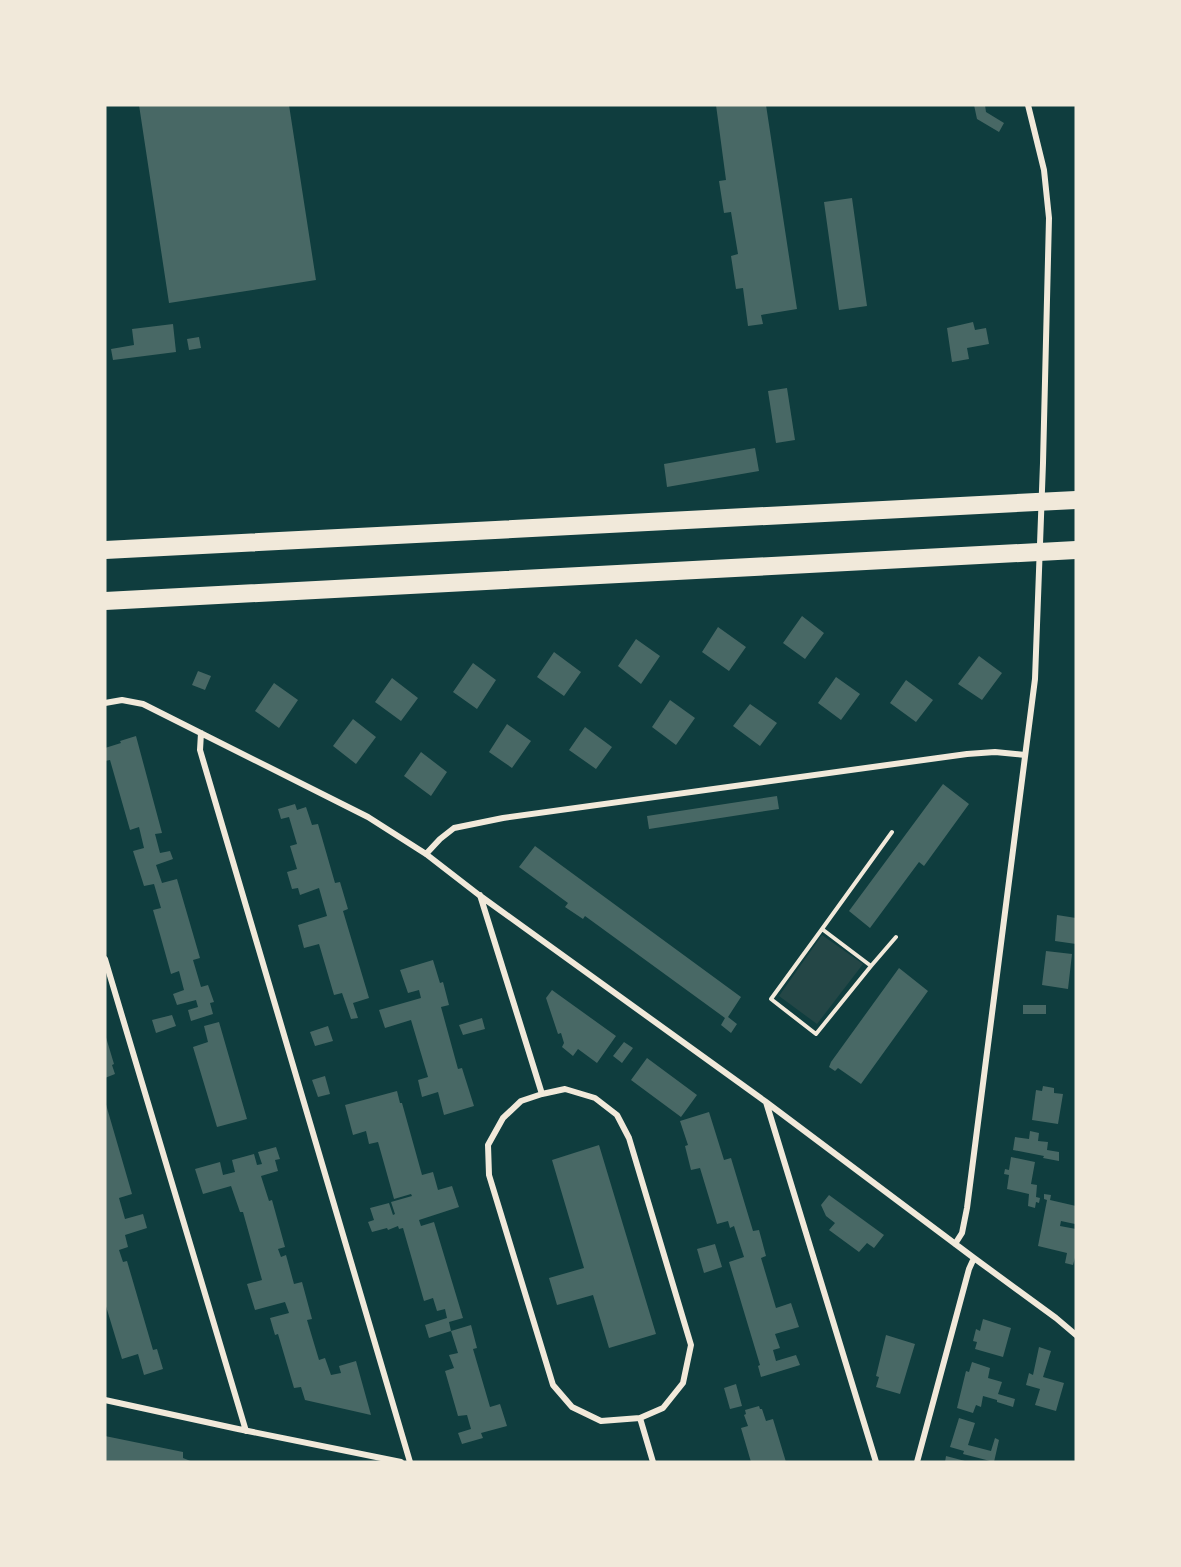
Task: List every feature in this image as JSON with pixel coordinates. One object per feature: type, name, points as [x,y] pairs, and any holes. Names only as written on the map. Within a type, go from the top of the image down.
[{"type":"highway","points":[[105,550],[1076,500]]},
{"type":"highway","points":[[105,601],[1076,550]]},
{"type":"street","points":[[955,1244],[962,1233],[967,1208],[1035,669],[1043,463],[1048,218],[1044,170],[1028,105]]},
{"type":"street","points":[[105,703],[122,700],[143,704],[368,817],[426,854],[479,895],[766,1102],[1076,1335]]},
{"type":"street","points":[[201,733],[200,750],[410,1462]]},
{"type":"street","points":[[426,854],[454,828],[503,818],[967,754],[995,752],[1025,755]]},
{"type":"street","points":[[479,895],[542,1094]]},
{"type":"street","points":[[105,959],[246,1431]]},
{"type":"street","points":[[565,1089],[595,1098],[617,1114],[629,1138],[691,1345],[683,1383],[663,1408],[640,1418],[601,1421],[572,1407],[553,1385],[512,1252],[489,1175],[488,1145],[502,1118],[521,1101],[542,1094],[565,1089]]},
{"type":"street","points":[[766,1102],[876,1462]]},
{"type":"street","points":[[917,1462],[969,1269],[974,1258]]},
{"type":"street","points":[[105,1400],[401,1462]]},
{"type":"street","points":[[640,1418],[653,1462]]},
{"type":"path","points":[[892,832],[771,999],[816,1034],[896,937]]},
{"type":"path","points":[[822,929],[871,966]]},
{"type":"shaded area","points":[[822,935],[863,964],[817,1024],[779,996]]},
{"type":"building","points":[[139,105],[289,105],[316,280],[169,303]]},
{"type":"building","points":[[716,105],[766,105],[797,309],[761,315],[763,324],[748,326],[743,288],[736,289],[731,256],[738,254],[731,212],[724,213],[719,181],[726,180]]},
{"type":"building","points":[[974,105],[985,105],[986,112],[1004,123],[999,132],[977,119]]},
{"type":"building","points":[[852,198],[867,306],[839,310],[824,202]]},
{"type":"building","points":[[973,322],[975,330],[986,328],[989,344],[967,348],[969,359],[952,362],[947,328]]},
{"type":"building","points":[[173,324],[176,352],[113,360],[111,349],[134,345],[132,329]]},
{"type":"building","points":[[199,337],[201,348],[189,350],[187,339]]},
{"type":"building","points":[[787,388],[795,440],[776,443],[768,391]]},
{"type":"building","points":[[755,448],[759,471],[667,487],[664,464]]},
{"type":"building","points":[[802,616],[824,633],[805,659],[783,643]]},
{"type":"building","points":[[718,627],[746,647],[729,671],[702,652]]},
{"type":"building","points":[[636,639],[660,656],[641,684],[618,666]]},
{"type":"building","points":[[554,652],[581,672],[564,696],[537,677]]},
{"type":"building","points":[[979,656],[1002,673],[982,700],[958,684]]},
{"type":"building","points":[[473,663],[496,680],[477,709],[453,692]]},
{"type":"building","points":[[198,671],[211,676],[205,690],[192,685]]},
{"type":"building","points":[[836,677],[860,694],[841,720],[818,703]]},
{"type":"building","points":[[392,678],[418,698],[401,721],[375,702]]},
{"type":"building","points":[[906,680],[933,700],[916,722],[890,703]]},
{"type":"building","points":[[274,683],[298,700],[279,728],[255,711]]},
{"type":"building","points":[[670,700],[695,718],[676,745],[652,727]]},
{"type":"building","points":[[750,704],[777,723],[760,746],[733,726]]},
{"type":"building","points":[[353,719],[376,737],[356,764],[333,746]]},
{"type":"building","points":[[507,724],[531,741],[512,768],[489,752]]},
{"type":"building","points":[[585,727],[612,747],[596,769],[569,750]]},
{"type":"building","points":[[136,736],[162,833],[155,834],[160,853],[170,851],[173,859],[156,865],[162,883],[177,879],[200,958],[193,960],[201,987],[208,985],[214,1002],[210,1003],[213,1014],[191,1021],[188,1010],[198,1007],[196,1000],[177,1005],[173,994],[184,990],[179,971],[171,974],[153,910],[161,908],[154,884],[144,886],[133,851],[144,848],[139,827],[130,830],[110,760],[105,761],[105,748]]},
{"type":"building","points":[[421,752],[447,772],[431,796],[404,776]]},
{"type":"building","points":[[943,784],[969,804],[924,866],[919,862],[870,928],[849,911]]},
{"type":"building","points":[[777,796],[779,809],[649,829],[647,816]]},
{"type":"building","points":[[295,804],[297,810],[306,807],[312,825],[318,824],[335,883],[340,882],[348,909],[343,911],[369,998],[353,1003],[358,1018],[351,1019],[342,993],[334,995],[319,944],[304,948],[298,925],[327,916],[319,888],[300,895],[298,888],[292,889],[287,872],[297,869],[290,846],[297,844],[289,817],[281,819],[278,809]]},
{"type":"building","points":[[535,846],[741,997],[728,1017],[737,1024],[731,1033],[721,1025],[725,1018],[585,916],[583,919],[565,907],[568,903],[519,867]]},
{"type":"building","points":[[1057,915],[1076,918],[1076,944],[1055,941]]},
{"type":"building","points":[[1046,951],[1072,954],[1068,989],[1042,985]]},
{"type":"building","points":[[433,960],[440,983],[443,982],[449,1005],[441,1007],[458,1069],[462,1068],[474,1106],[444,1115],[438,1092],[422,1097],[418,1080],[428,1077],[411,1020],[385,1028],[379,1010],[421,998],[419,990],[408,993],[400,970]]},
{"type":"building","points":[[899,968],[928,991],[861,1084],[838,1068],[835,1071],[829,1067]]},
{"type":"building","points":[[552,990],[616,1036],[597,1063],[578,1049],[573,1056],[562,1047],[564,1043],[561,1033],[558,1034],[546,998]]},
{"type":"building","points":[[1023,1005],[1046,1005],[1046,1014],[1023,1014]]},
{"type":"building","points":[[172,1015],[176,1026],[156,1033],[152,1020]]},
{"type":"building","points":[[482,1018],[485,1029],[463,1035],[459,1025]]},
{"type":"building","points":[[219,1022],[247,1119],[217,1127],[193,1047],[208,1042],[204,1026]]},
{"type":"building","points":[[328,1026],[333,1041],[315,1046],[310,1032]]},
{"type":"building","points":[[105,1034],[115,1074],[105,1078]]},
{"type":"building","points":[[624,1042],[633,1048],[622,1063],[613,1056]]},
{"type":"building","points":[[647,1058],[697,1095],[681,1117],[631,1080]]},
{"type":"building","points":[[325,1076],[330,1094],[318,1097],[312,1080]]},
{"type":"building","points":[[1043,1086],[1054,1088],[1054,1093],[1063,1094],[1058,1124],[1032,1120],[1036,1090],[1042,1091]]},
{"type":"building","points":[[397,1091],[422,1175],[433,1172],[438,1190],[452,1186],[459,1207],[419,1220],[421,1226],[434,1222],[463,1318],[449,1322],[451,1331],[429,1338],[425,1325],[447,1318],[445,1309],[437,1311],[433,1298],[424,1301],[403,1228],[399,1229],[398,1226],[372,1232],[368,1222],[374,1220],[370,1208],[389,1203],[393,1215],[395,1214],[391,1202],[412,1196],[411,1194],[394,1199],[378,1142],[369,1144],[366,1131],[353,1135],[345,1105]]},
{"type":"building","points":[[105,1101],[132,1194],[119,1198],[125,1219],[143,1214],[147,1228],[125,1235],[128,1247],[119,1250],[123,1262],[127,1261],[153,1350],[157,1349],[163,1369],[144,1375],[138,1354],[122,1359],[105,1303]]},
{"type":"building","points":[[709,1112],[724,1160],[731,1158],[753,1231],[759,1230],[766,1256],[761,1258],[776,1308],[791,1303],[799,1327],[775,1334],[780,1348],[773,1350],[776,1361],[796,1355],[800,1365],[761,1377],[758,1366],[760,1365],[729,1262],[744,1257],[734,1226],[730,1228],[728,1221],[717,1224],[700,1168],[691,1170],[685,1146],[688,1145],[680,1121]]},
{"type":"building","points":[[1030,1131],[1039,1133],[1038,1141],[1048,1142],[1047,1150],[1059,1152],[1059,1161],[1013,1150],[1015,1137],[1029,1139]]},
{"type":"building","points":[[599,1145],[656,1334],[609,1348],[593,1295],[557,1305],[549,1278],[584,1268],[552,1160]]},
{"type":"building","points":[[276,1147],[280,1159],[275,1160],[278,1171],[261,1176],[269,1201],[272,1200],[285,1247],[278,1249],[281,1257],[286,1255],[294,1284],[302,1282],[312,1319],[307,1320],[319,1360],[325,1358],[331,1375],[341,1373],[339,1366],[356,1361],[371,1415],[305,1400],[301,1387],[294,1388],[278,1334],[275,1335],[270,1318],[289,1313],[285,1302],[255,1310],[247,1284],[262,1280],[243,1212],[240,1212],[231,1186],[203,1194],[195,1169],[220,1162],[223,1175],[235,1172],[232,1160],[254,1154],[257,1165],[262,1164],[258,1152]]},
{"type":"building","points":[[1011,1157],[1035,1162],[1031,1184],[1037,1185],[1036,1197],[1040,1198],[1035,1208],[1028,1206],[1029,1194],[1007,1189],[1009,1175],[1004,1174],[1005,1169],[1009,1170]]},
{"type":"building","points":[[1044,1194],[1051,1195],[1050,1200],[1076,1206],[1075,1224],[1061,1221],[1060,1226],[1076,1229],[1076,1254],[1073,1265],[1065,1263],[1067,1253],[1038,1246],[1047,1200],[1044,1199]]},
{"type":"building","points":[[829,1195],[884,1235],[874,1248],[867,1243],[859,1252],[829,1230],[835,1223],[826,1216],[821,1205]]},
{"type":"building","points":[[715,1244],[722,1267],[704,1273],[697,1249]]},
{"type":"building","points":[[983,1319],[1011,1328],[1003,1357],[975,1349],[977,1342],[973,1341],[976,1329],[980,1331]]},
{"type":"building","points":[[471,1325],[477,1348],[473,1349],[490,1407],[500,1404],[507,1426],[481,1433],[483,1438],[462,1444],[458,1433],[471,1429],[467,1415],[458,1416],[445,1371],[454,1368],[449,1355],[458,1353],[451,1331]]},
{"type":"building","points":[[886,1335],[915,1344],[900,1394],[876,1387],[879,1377],[876,1376]]},
{"type":"building","points":[[1039,1347],[1051,1351],[1043,1377],[1064,1383],[1056,1411],[1035,1405],[1040,1389],[1026,1385],[1029,1373],[1033,1375]]},
{"type":"building","points":[[972,1362],[990,1368],[988,1378],[1002,1382],[998,1394],[1015,1399],[1013,1407],[983,1396],[981,1407],[976,1405],[973,1413],[957,1408],[966,1371],[969,1372]]},
{"type":"building","points":[[736,1384],[742,1406],[730,1409],[724,1388]]},
{"type":"building","points":[[759,1406],[766,1421],[773,1419],[786,1462],[751,1462],[741,1428],[748,1426],[744,1415],[745,1410]]},
{"type":"building","points":[[959,1418],[975,1423],[968,1445],[991,1451],[995,1438],[999,1440],[994,1462],[963,1454],[964,1451],[950,1447]]},
{"type":"building","points":[[105,1436],[183,1452],[183,1458],[193,1462],[105,1462]]},
{"type":"building","points":[[946,1456],[965,1461],[945,1462]]}]
